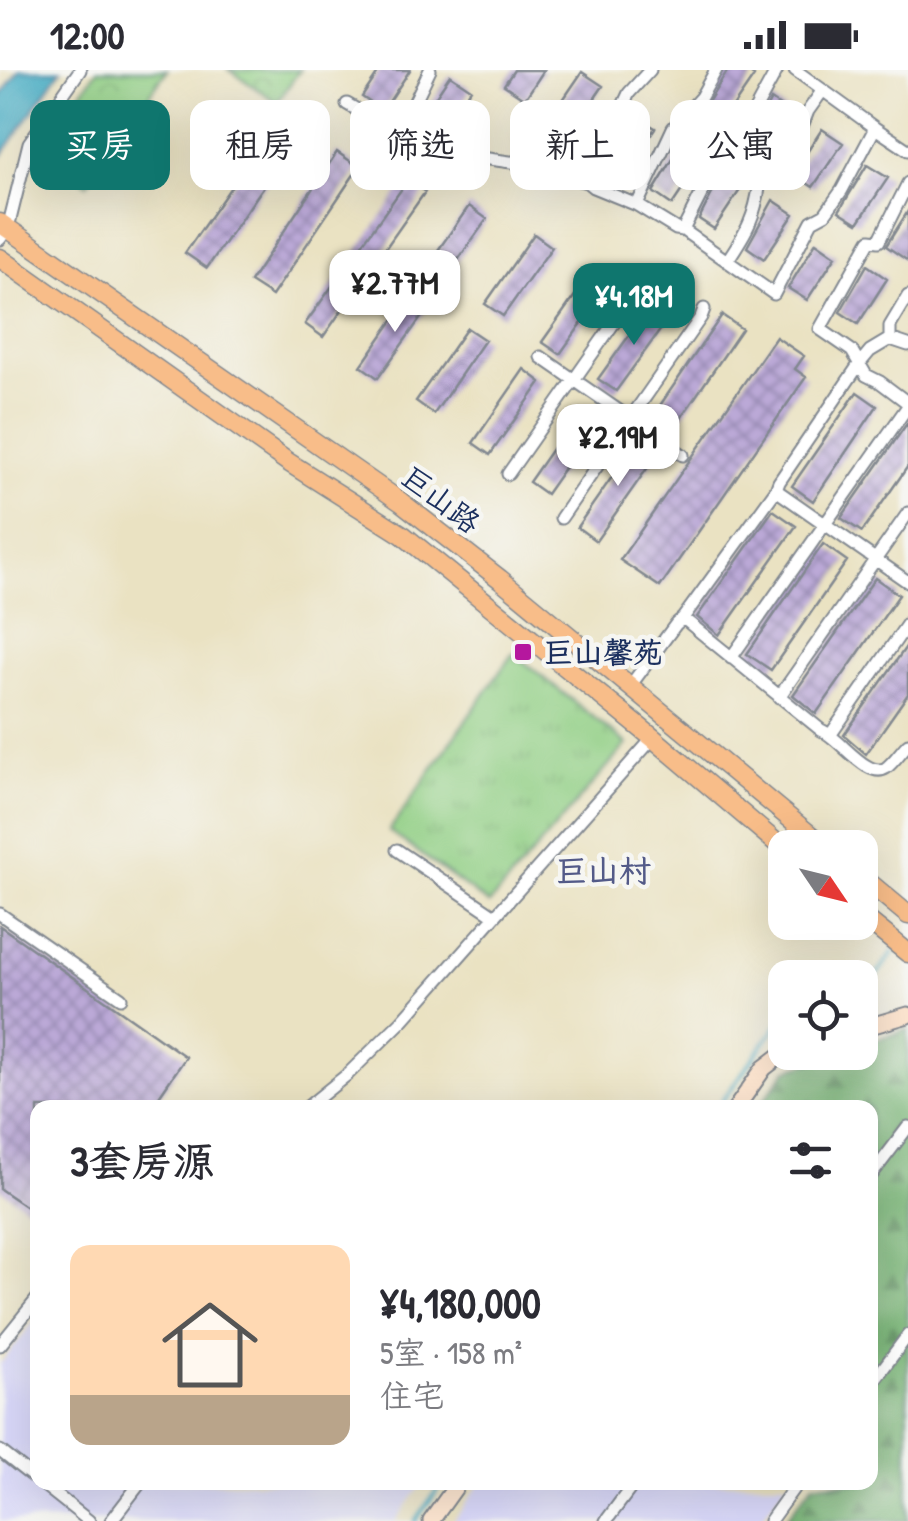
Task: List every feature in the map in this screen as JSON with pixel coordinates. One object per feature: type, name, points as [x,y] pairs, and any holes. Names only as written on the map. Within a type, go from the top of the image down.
[{"type":"main road","name":"巨山路","points":[[3,230],[401,502],[804,830]]},
{"type":"main road","name":"巨山路","points":[[0,258],[288,462],[403,535],[768,836]]},
{"type":"main road","points":[[878,890],[902,910]]},
{"type":"main road","points":[[878,928],[908,954]]},
{"type":"street","points":[[3,230],[29,142],[80,70]]},
{"type":"street","points":[[415,100],[430,70]]},
{"type":"street","points":[[627,100],[650,70]]},
{"type":"street","points":[[637,205],[673,128],[701,96],[716,70]]},
{"type":"street","points":[[683,230],[721,155],[742,134],[777,70]]},
{"type":"street","points":[[795,70],[908,150]]},
{"type":"street","points":[[727,261],[756,210],[760,182],[783,176],[808,112],[823,90]]},
{"type":"street","points":[[600,190],[683,230],[774,294],[812,221],[824,214],[842,190],[874,128]]},
{"type":"street","points":[[731,658],[908,404],[866,376],[852,351],[820,328],[870,240],[879,241],[908,183]]},
{"type":"street","points":[[508,474],[644,280]]},
{"type":"street","points":[[890,339],[890,326],[908,296]]},
{"type":"street","points":[[562,518],[704,309]]},
{"type":"street","points":[[630,686],[776,490],[860,363],[870,351],[890,339],[908,345]]},
{"type":"street","points":[[541,358],[683,455]]},
{"type":"street","points":[[776,490],[908,582]]},
{"type":"street","points":[[780,697],[908,513]]},
{"type":"street","points":[[683,618],[820,730],[830,734],[868,769],[886,768],[908,744]]},
{"type":"street","points":[[830,734],[908,623]]},
{"type":"street","points":[[316,1100],[402,1021],[652,738]]},
{"type":"street","points":[[396,850],[495,916]]},
{"type":"street","points":[[0,914],[121,998]]},
{"type":"street","points":[[878,1023],[908,1015]]},
{"type":"street","points":[[742,1100],[768,1065]]},
{"type":"street","points":[[878,1167],[908,1128]]},
{"type":"street","points":[[0,1345],[30,1308]]},
{"type":"street","points":[[878,1375],[908,1335]]},
{"type":"street","points":[[0,1452],[30,1476]]},
{"type":"street","points":[[48,1490],[89,1521]]},
{"type":"street","points":[[111,1521],[134,1490]]},
{"type":"street","points":[[431,1521],[453,1490]]},
{"type":"street","points":[[606,1521],[630,1490]]},
{"type":"street","points":[[770,1521],[792,1490]]},
{"type":"shaded area","points":[[30,1327],[30,1490],[418,1490],[395,1521],[0,1521],[0,1364]]},
{"type":"shaded area","points":[[476,1490],[783,1490],[759,1521],[453,1521]]},
{"type":"green space","points":[[97,70],[167,70],[146,100],[76,100]]},
{"type":"green space","points":[[229,70],[300,70],[278,100]]},
{"type":"green space","points":[[513,653],[627,744],[489,904],[389,831]]},
{"type":"green space","points":[[908,1029],[908,1521],[784,1521],[808,1490],[878,1490],[878,1100],[764,1100],[786,1070],[878,1070],[878,1039]]},
{"type":"water","points":[[19,70],[61,70],[40,100],[30,100],[30,115],[0,158],[0,97]]},
{"type":"building","points":[[380,70],[410,70],[390,100],[362,97]]},
{"type":"building","points":[[514,70],[544,70],[525,99],[504,85]]},
{"type":"building","points":[[728,70],[746,70],[754,76],[738,100],[709,100]]},
{"type":"building","points":[[582,72],[603,86],[593,100],[563,100]]},
{"type":"building","points":[[450,75],[471,89],[464,100],[433,100]]},
{"type":"building","points":[[822,129],[843,143],[813,187],[810,185],[810,148]]},
{"type":"building","points":[[337,152],[350,161],[350,180],[272,296],[250,282],[312,190],[330,190],[330,162]]},
{"type":"building","points":[[670,164],[670,190],[682,190],[672,205],[653,192]]},
{"type":"building","points":[[867,165],[888,178],[858,223],[839,211]]},
{"type":"building","points":[[229,190],[261,190],[207,268],[185,253]]},
{"type":"building","points":[[401,190],[425,192],[323,337],[305,324]]},
{"type":"building","points":[[714,190],[740,190],[714,229],[699,219]]},
{"type":"building","points":[[773,200],[794,214],[764,259],[747,247]]},
{"type":"building","points":[[469,206],[487,219],[438,288],[420,276]]},
{"type":"building","points":[[908,211],[908,261],[886,246]]},
{"type":"building","points":[[534,234],[552,247],[503,316],[485,304]]},
{"type":"building","points":[[816,242],[836,256],[807,300],[788,288]]},
{"type":"building","points":[[867,265],[887,279],[858,324],[840,312]]},
{"type":"building","points":[[593,270],[611,282],[560,354],[542,342]]},
{"type":"building","points":[[412,293],[430,305],[378,378],[361,366]]},
{"type":"building","points":[[651,305],[669,318],[616,391],[598,379]]},
{"type":"building","points":[[722,315],[742,329],[670,434],[650,420]]},
{"type":"building","points":[[467,328],[485,340],[434,414],[416,401]]},
{"type":"building","points":[[776,337],[804,356],[795,369],[806,377],[660,587],[620,560]]},
{"type":"building","points":[[524,369],[541,382],[490,455],[473,443]]},
{"type":"building","points":[[857,392],[877,406],[813,501],[792,486]]},
{"type":"building","points":[[580,409],[597,421],[546,494],[529,482]]},
{"type":"building","points":[[908,422],[908,466],[862,532],[841,518]]},
{"type":"building","points":[[640,437],[660,450],[596,541],[577,527]]},
{"type":"building","points":[[773,510],[796,526],[719,635],[697,617]]},
{"type":"building","points":[[823,544],[847,561],[771,670],[747,654]]},
{"type":"building","points":[[875,578],[899,595],[816,714],[793,695]]},
{"type":"building","points":[[908,644],[908,694],[866,754],[844,735]]},
{"type":"building","points":[[0,926],[186,1057],[156,1100],[30,1100],[30,1210],[0,1189]]},
{"type":"waterway","points":[[878,973],[894,951]]},
{"type":"waterway","points":[[723,1100],[768,1038]]},
{"type":"waterway","points":[[415,1521],[437,1490]]},
{"type":"place","name":"巨山馨苑","points":[[523,652]]},
{"type":"district","name":"巨山村","points":[[603,870]]}]
